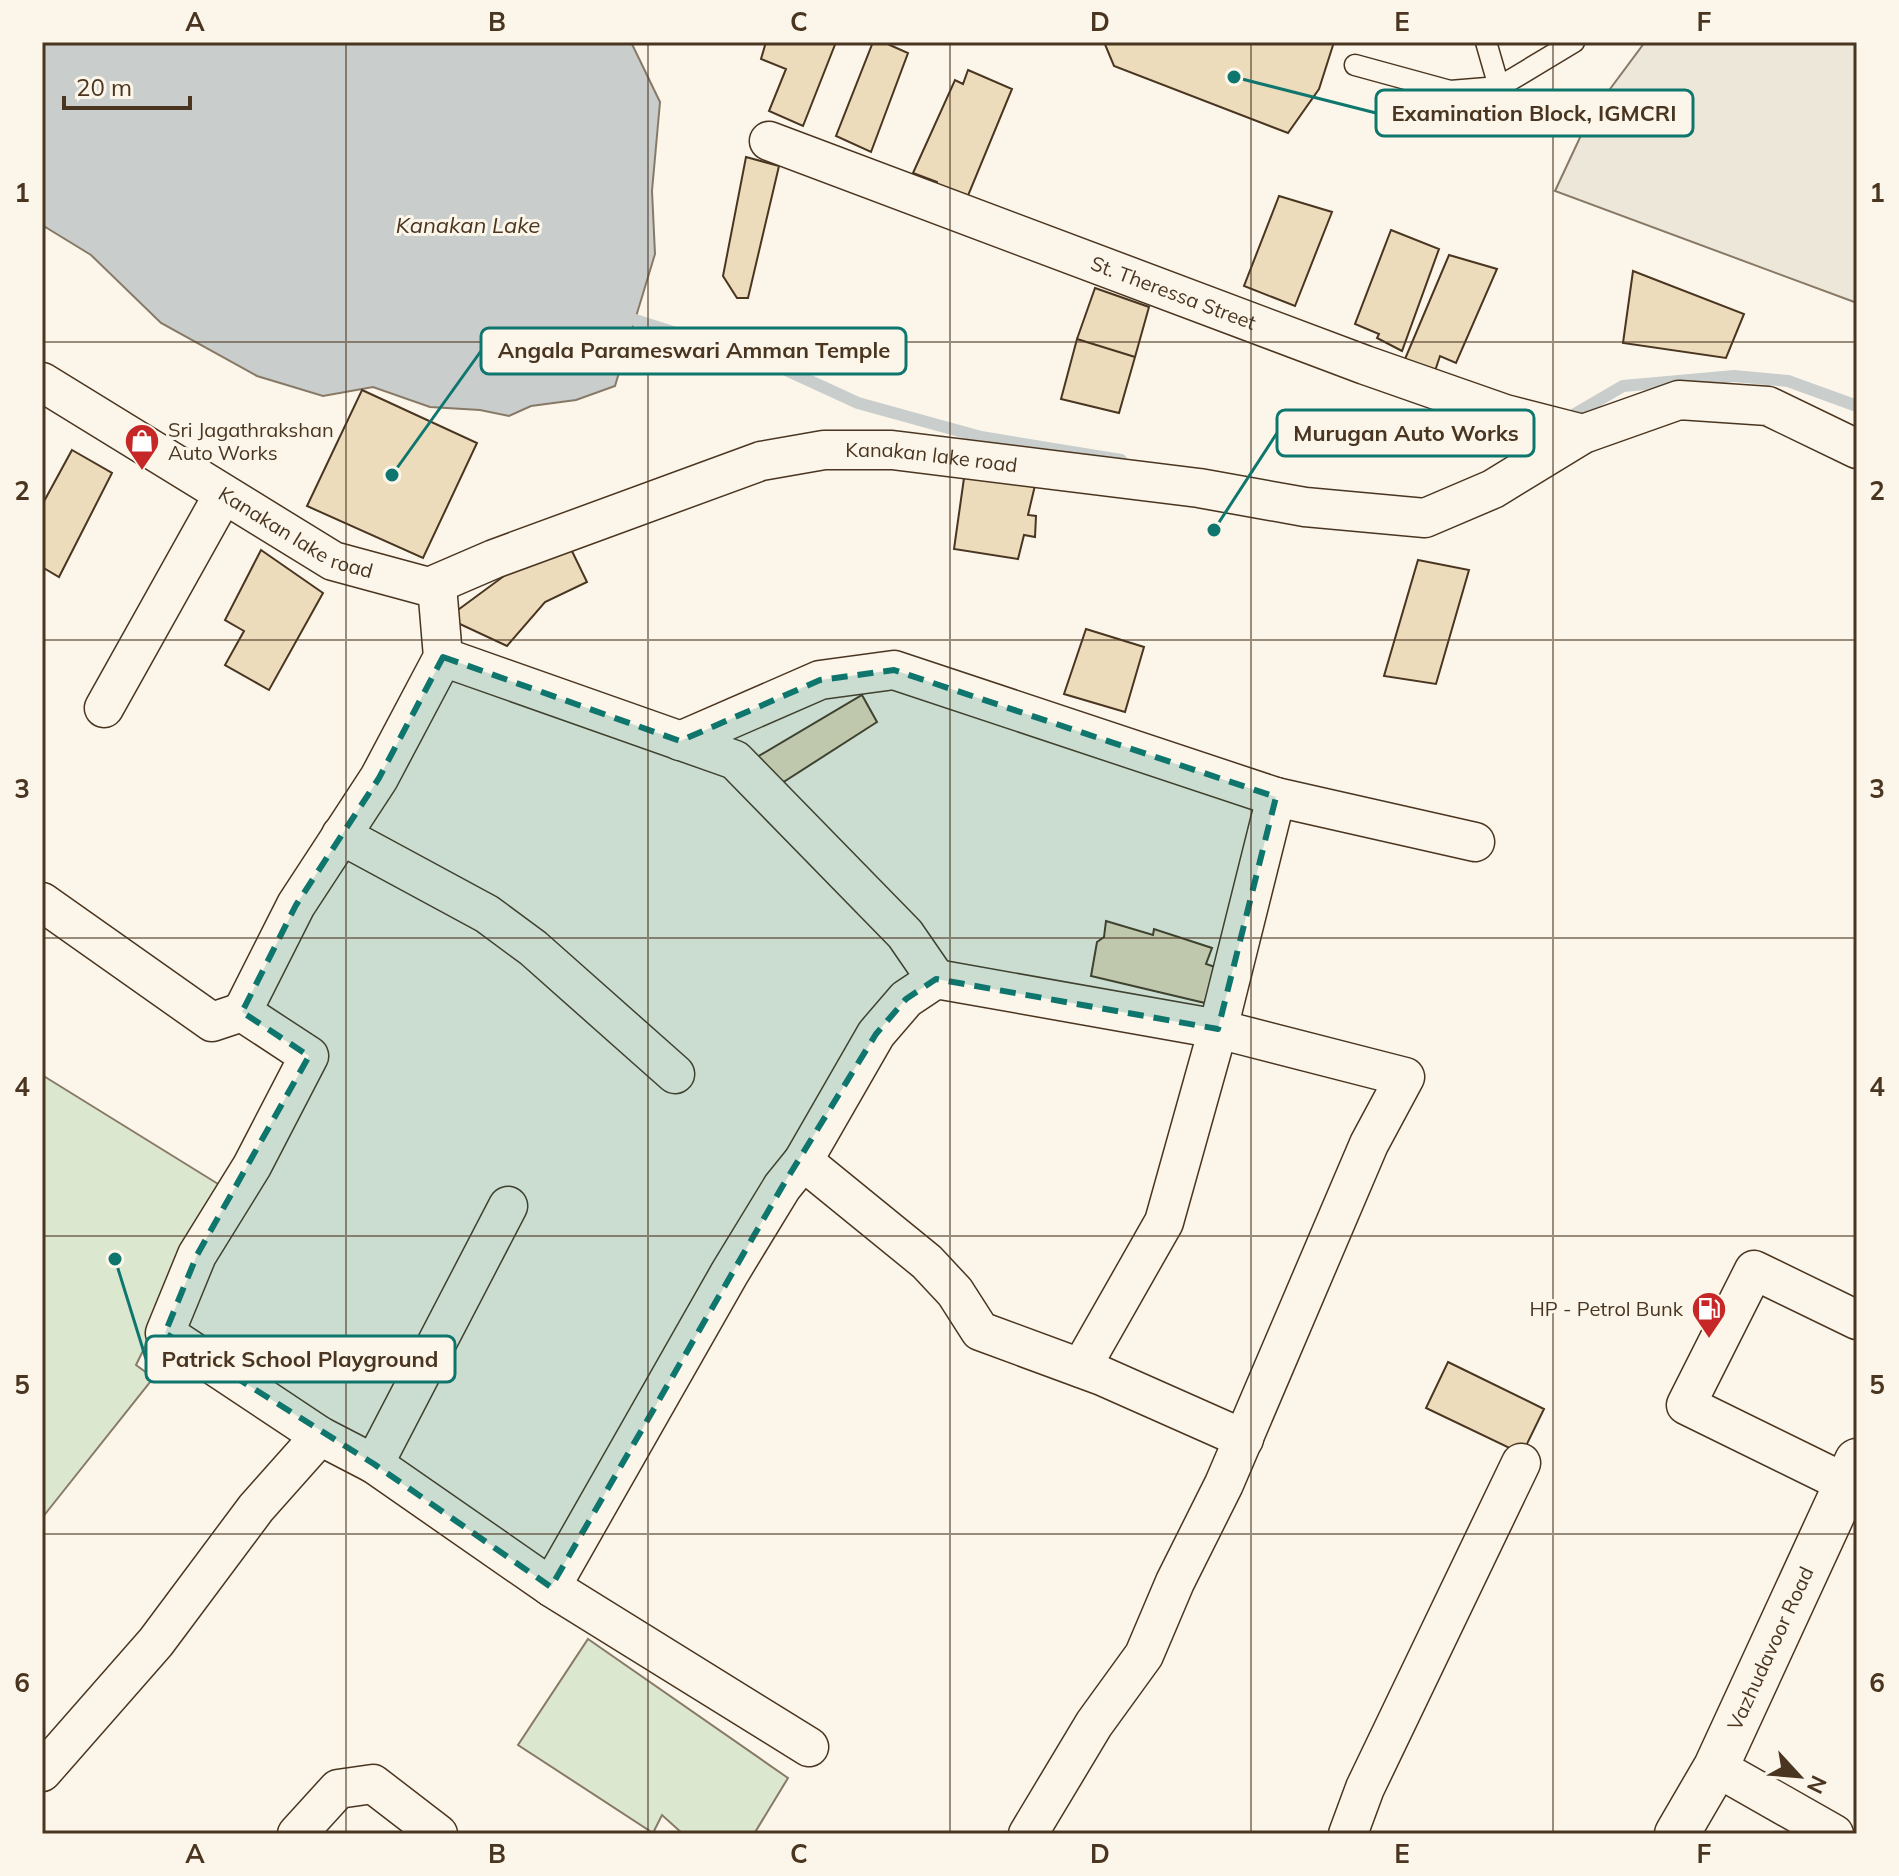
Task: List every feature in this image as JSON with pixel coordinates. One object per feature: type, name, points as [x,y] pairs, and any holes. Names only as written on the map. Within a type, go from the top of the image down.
[{"type":"main road","name":"Vazhudavoor Road","points":[[1677,1834],[1716,1767],[1851,1472]]},
{"type":"street","name":"St. Theressa Street","points":[[769,141],[1365,365],[1505,414],[1583,434]]},
{"type":"street","name":"Kanakan lake road","points":[[42,382],[333,561],[437,586],[494,559],[761,461],[824,450],[892,450],[1199,488],[1305,507],[1425,518],[1493,489],[1583,434],[1679,400],[1768,406],[1857,449]]},
{"type":"street","points":[[104,708],[223,495]]},
{"type":"street","points":[[42,902],[212,1022],[242,1012],[296,905],[412,721],[443,657],[437,586]]},
{"type":"street","points":[[443,657],[735,760],[905,934],[936,979]]},
{"type":"street","points":[[680,741],[820,680],[894,670],[1276,797],[1475,842]]},
{"type":"street","points":[[1081,1368],[1164,1222],[1218,1029],[1276,797]]},
{"type":"street","points":[[341,835],[487,914],[533,948],[675,1074]]},
{"type":"street","points":[[551,1587],[729,1274],[782,1187],[803,1161],[876,1034],[906,999],[936,979],[1218,1029],[1405,1077],[1369,1144],[1244,1439],[1144,1655],[1094,1724],[1028,1834]]},
{"type":"street","points":[[242,1012],[309,1056],[252,1166],[197,1255],[165,1333],[320,1436],[374,1464],[551,1587],[809,1747]]},
{"type":"street","points":[[803,1161],[927,1262],[955,1292],[980,1331],[1081,1368],[1244,1439]]},
{"type":"street","points":[[374,1464],[508,1206]]},
{"type":"street","points":[[1851,1472],[1686,1405],[1754,1270],[1857,1320]]},
{"type":"street","points":[[42,1772],[156,1642],[256,1508],[320,1436]]},
{"type":"street","points":[[1348,1834],[1365,1788],[1521,1463]]},
{"type":"street","points":[[1716,1767],[1834,1834]]},
{"type":"street","points":[[297,1834],[338,1789],[373,1784],[438,1834]]},
{"type":"lane","points":[[1486,42],[1499,87]]},
{"type":"lane","points":[[1355,65],[1450,91],[1499,87],[1574,42]]},
{"type":"highlighted area","points":[[443,657],[680,741],[820,680],[894,670],[1276,797],[1218,1029],[936,979],[906,999],[876,1034],[782,1187],[551,1587],[374,1464],[165,1333],[197,1255],[309,1056],[242,1012],[296,905],[379,778]]},
{"type":"green space","points":[[42,1075],[223,1187],[136,1365],[151,1376],[150,1382],[42,1518]]},
{"type":"green space","points":[[588,1639],[788,1778],[754,1834],[683,1834],[662,1815],[653,1833],[518,1745]]},
{"type":"shaded area","points":[[1645,42],[1857,42],[1857,303],[1555,191],[1590,116]]},
{"type":"water","name":"Kanakan Lake","points":[[42,42],[631,42],[660,102],[652,191],[655,254],[615,386],[576,400],[531,406],[509,416],[480,410],[430,407],[373,387],[323,396],[257,376],[161,323],[91,255],[42,225]]},
{"type":"building","points":[[766,42],[836,42],[803,126],[769,111],[786,69],[761,59]]},
{"type":"building","points":[[873,42],[883,42],[908,53],[871,152],[836,136]]},
{"type":"building","points":[[1104,42],[1334,42],[1319,89],[1288,133],[1114,66]]},
{"type":"building","points":[[968,70],[1012,89],[965,203],[937,190],[937,182],[913,173],[955,80],[963,84]]},
{"type":"building","points":[[746,157],[779,166],[748,298],[737,298],[723,276]]},
{"type":"building","points":[[1279,196],[1332,212],[1295,306],[1244,286]]},
{"type":"building","points":[[1391,230],[1439,249],[1402,351],[1377,338],[1379,334],[1355,324]]},
{"type":"building","points":[[1449,255],[1497,269],[1456,363],[1440,356],[1435,371],[1405,359]]},
{"type":"building","points":[[1633,271],[1744,314],[1726,358],[1623,343]]},
{"type":"building","points":[[1095,288],[1149,307],[1135,357],[1077,339]]},
{"type":"building","points":[[1077,339],[1135,357],[1119,413],[1061,399]]},
{"type":"building","points":[[362,390],[477,443],[423,558],[307,506]]},
{"type":"building","points":[[72,450],[112,473],[59,577],[42,567],[42,505]]},
{"type":"building","points":[[965,471],[1036,481],[1028,515],[1036,516],[1035,537],[1024,535],[1018,559],[954,549]]},
{"type":"building","points":[[569,545],[587,582],[545,602],[507,646],[447,618],[508,573]]},
{"type":"building","points":[[261,550],[323,593],[269,690],[225,665],[244,631],[225,620]]},
{"type":"building","points":[[1418,560],[1469,570],[1436,684],[1384,676]]},
{"type":"building","points":[[1086,629],[1144,647],[1125,712],[1064,694]]},
{"type":"building","points":[[862,695],[877,722],[782,783],[757,757]]},
{"type":"building","points":[[1106,921],[1153,935],[1154,929],[1212,948],[1206,964],[1215,967],[1205,1003],[1091,976],[1097,942],[1104,937]]},
{"type":"building","points":[[1448,1362],[1544,1409],[1522,1454],[1426,1408]]},
{"type":"waterway","points":[[635,320],[773,364],[858,403],[981,437],[1121,460]]},
{"type":"waterway","points":[[1563,421],[1623,386],[1734,376],[1788,381],[1857,406]]},
{"type":"place","name":"Examination Block, IGMCRI","points":[[1234,77]]},
{"type":"place","name":"Sri Jagathrakshan Auto Works","points":[[142,472]]},
{"type":"place","name":"Angala Parameswari Amman Temple","points":[[392,475]]},
{"type":"place","name":"Murugan Auto Works","points":[[1214,530]]},
{"type":"place","name":"Patrick School Playground","points":[[115,1259]]},
{"type":"place","name":"HP - Petrol Bunk","points":[[1709,1340]]}]
